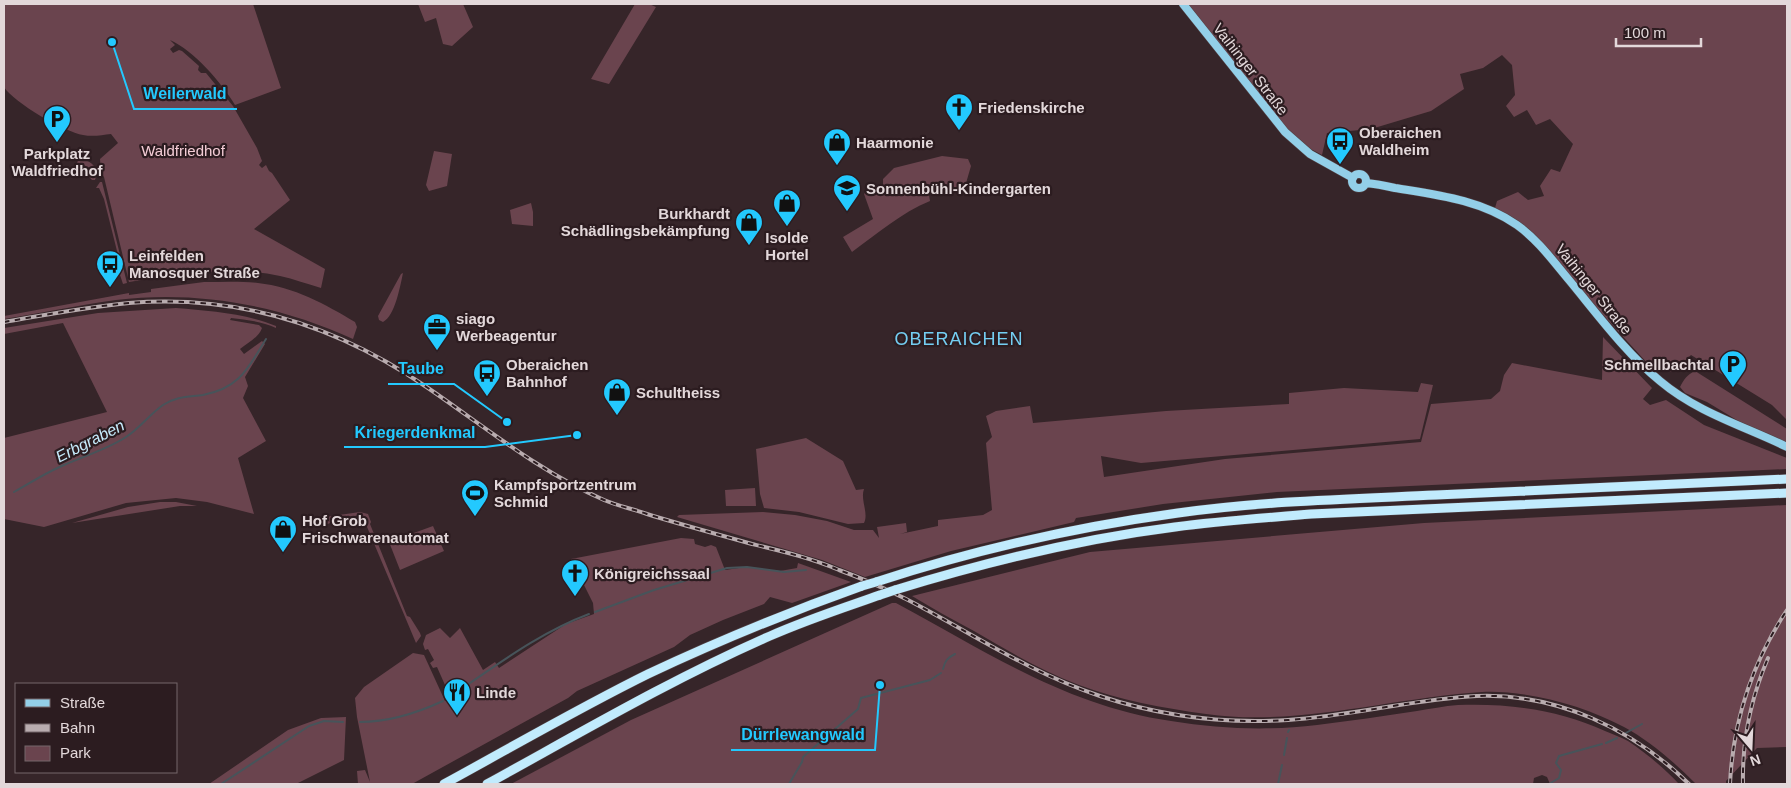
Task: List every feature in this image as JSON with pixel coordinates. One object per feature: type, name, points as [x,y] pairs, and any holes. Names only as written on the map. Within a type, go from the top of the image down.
[{"type":"highway","points":[[444,784],[615,691],[663,667],[763,623],[862,586],[942,562],[1059,533],[1216,508],[1311,500],[1787,479]]},
{"type":"highway","points":[[487,784],[672,683],[801,623],[895,590],[976,567],[1060,547],[1174,527],[1311,514],[1787,493]]},
{"type":"main road","name":"Vaihinger Straße","points":[[1183,4],[1285,132],[1310,154],[1353,178],[1362,175],[1366,183],[1458,199],[1487,208],[1506,218],[1543,248],[1624,346],[1659,381],[1682,398],[1706,412],[1787,447]]},
{"type":"green space","name":"Waldfriedhof","points":[[4,4],[253,4],[281,88],[235,105],[215,77],[197,59],[170,40],[175,45],[170,49],[173,53],[179,50],[182,51],[199,66],[198,70],[201,73],[206,73],[233,106],[257,148],[262,161],[259,165],[262,168],[266,165],[290,200],[254,229],[325,269],[321,288],[280,276],[243,271],[205,272],[129,282],[104,177],[101,173],[100,159],[118,143],[111,134],[87,136],[64,128],[40,116],[18,101],[4,87]]},
{"type":"green space","points":[[418,4],[463,4],[473,27],[452,46],[443,44],[436,18],[425,22]]},
{"type":"green space","points":[[635,4],[649,4],[656,7],[609,84],[591,79]]},
{"type":"green space","points":[[1184,4],[1787,4],[1787,420],[1772,405],[1691,355],[1673,372],[1649,365],[1518,222],[1495,208],[1497,201],[1518,192],[1528,200],[1544,196],[1540,186],[1551,169],[1560,172],[1573,144],[1550,119],[1536,125],[1527,110],[1514,117],[1506,106],[1515,95],[1512,65],[1502,55],[1483,68],[1460,74],[1464,89],[1431,111],[1371,129],[1327,133],[1322,155],[1305,146],[1290,134]]},
{"type":"green space","points":[[434,151],[452,154],[447,186],[429,191],[426,185]]},
{"type":"green space","points":[[942,156],[968,159],[971,166],[964,190],[953,189],[929,195],[930,201],[899,217],[852,252],[843,237],[873,219],[864,194],[868,190],[894,189],[886,189],[883,185],[883,179],[894,168]]},
{"type":"green space","points":[[80,159],[94,165],[96,172],[95,180],[92,180],[78,165],[77,162]]},
{"type":"green space","points":[[102,182],[127,283],[123,284],[120,275],[122,271],[104,199],[99,188],[96,188]]},
{"type":"green space","points":[[531,203],[533,226],[512,224],[510,210]]},
{"type":"green space","points":[[403,273],[394,308],[383,322],[379,320],[378,316]]},
{"type":"green space","points":[[204,282],[258,283],[297,292],[355,322],[357,327],[353,339],[325,327],[267,309],[207,299],[177,297],[146,297],[116,300],[4,319],[4,316],[129,293],[129,295],[151,292],[151,289]]},
{"type":"green space","points":[[176,308],[239,315],[276,326],[276,328],[260,322],[242,319],[231,318],[230,320],[259,325],[262,328],[256,337],[240,349],[244,354],[262,341],[265,344],[245,377],[248,386],[243,398],[266,441],[238,458],[254,514],[207,502],[176,498],[126,503],[44,527],[4,519],[4,438],[107,412],[63,323],[4,334],[4,328],[98,313]]},
{"type":"green space","points":[[1603,337],[1652,388],[1643,399],[1650,405],[1666,400],[1704,425],[1787,458],[1787,469],[1277,492],[1163,504],[1076,518],[1074,522],[951,551],[865,577],[822,560],[677,517],[679,515],[763,512],[795,515],[827,521],[854,530],[873,530],[879,538],[877,527],[906,523],[907,532],[900,534],[938,526],[938,520],[983,515],[992,510],[986,443],[992,437],[986,416],[996,411],[1030,406],[1033,423],[1166,411],[1289,404],[1289,393],[1344,388],[1418,392],[1421,383],[1433,385],[1420,439],[1141,463],[1101,456],[1104,477],[1225,459],[1421,442],[1431,404],[1491,399],[1500,391],[1504,375],[1512,363],[1602,380]]},
{"type":"green space","points":[[1695,371],[1787,429],[1787,443],[1740,422],[1707,402],[1685,393],[1680,387],[1686,378]]},
{"type":"green space","points":[[806,438],[843,461],[856,490],[864,489],[863,498],[866,515],[864,523],[848,524],[799,512],[764,508],[760,494],[756,449]]},
{"type":"green space","points":[[755,488],[756,506],[726,506],[725,490]]},
{"type":"green space","points":[[160,502],[176,502],[197,506],[180,506],[72,523],[128,507]]},
{"type":"green space","points":[[1787,505],[1787,747],[1757,748],[1726,781],[1726,784],[1696,784],[1652,745],[1624,727],[1591,712],[1536,696],[1482,692],[1275,717],[1240,717],[1206,714],[1141,703],[1079,685],[1052,673],[1012,653],[912,596],[1090,552],[1424,523]]},
{"type":"green space","points":[[360,512],[368,514],[370,524],[407,616],[410,617],[420,633],[421,636],[416,643],[362,515],[346,517],[325,525],[318,518]]},
{"type":"green space","points":[[433,526],[444,551],[400,570],[389,542]]},
{"type":"green space","points":[[681,538],[694,539],[695,544],[705,547],[711,545],[716,547],[725,570],[746,567],[780,571],[797,568],[798,563],[851,582],[792,603],[770,597],[764,604],[690,635],[674,647],[577,691],[568,698],[412,784],[358,784],[357,771],[365,770],[370,782],[355,698],[364,687],[413,653],[424,655],[445,701],[447,700],[446,697],[449,694],[437,667],[433,668],[430,663],[434,660],[428,649],[425,650],[423,644],[426,635],[440,628],[450,638],[460,628],[483,670],[495,662],[499,668],[566,624],[594,614],[593,603],[571,559]]},
{"type":"green space","points":[[892,603],[896,603],[1029,675],[1062,690],[1133,714],[1208,726],[1262,728],[1317,725],[1458,705],[1496,705],[1533,709],[1588,724],[1628,741],[1679,784],[1550,784],[1547,777],[1542,775],[1534,778],[1533,784],[511,784],[631,720]]},
{"type":"green space","points":[[346,717],[344,760],[296,784],[209,784],[288,730],[321,718]]},
{"type":"waterway","name":"Erbgraben","points":[[14,492],[45,474],[119,441],[168,402],[183,397],[216,392],[226,387],[248,368],[266,339]]},
{"type":"waterway","points":[[595,612],[654,590],[727,568],[747,567],[784,572],[806,570]]},
{"type":"waterway","points":[[448,698],[534,641],[589,614]]},
{"type":"waterway","points":[[943,669],[947,660],[955,654]]},
{"type":"waterway","points":[[789,784],[803,757],[858,709],[861,698],[930,680],[941,673]]},
{"type":"waterway","points":[[360,722],[371,722],[403,716],[443,701]]},
{"type":"waterway","points":[[221,784],[309,726],[324,721],[343,722]]},
{"type":"waterway","points":[[1624,734],[1642,724]]},
{"type":"waterway","points":[[1284,755],[1287,738]]},
{"type":"waterway","points":[[1606,743],[1617,738]]},
{"type":"waterway","points":[[1549,784],[1559,778],[1561,770],[1556,763],[1559,756],[1602,744]]},
{"type":"waterway","points":[[1278,784],[1282,765]]},
{"type":"railway","points":[[4,322],[66,311],[129,303],[170,302],[210,304],[249,310],[286,319],[323,331],[359,347],[394,366],[535,463],[580,489],[620,506],[807,558],[856,576],[906,599],[1024,664],[1100,696],[1146,709],[1193,717],[1240,721],[1312,718],[1430,700],[1477,696],[1507,697],[1536,701],[1592,718],[1618,731],[1667,764],[1689,784]]},
{"type":"railway","points":[[1730,784],[1735,738],[1746,693],[1764,651],[1787,610]]},
{"type":"railway","points":[[1743,784],[1744,751],[1749,719],[1752,704],[1768,658]]},
{"type":"place","name":"Weilerwald","points":[[112,42]]},
{"type":"place","name":"Friedenskirche","points":[[959,131]]},
{"type":"place","name":"Parkplatz Waldfriedhof","points":[[57,143]]},
{"type":"place","name":"Oberaichen Waldheim","points":[[1340,165]]},
{"type":"place","name":"Haarmonie","points":[[837,166]]},
{"type":"place","name":"Sonnenbühl-Kindergarten","points":[[847,212]]},
{"type":"place","name":"Isolde Hortel","points":[[787,227]]},
{"type":"place","name":"Burkhardt Schädlingsbekämpfung","points":[[749,246]]},
{"type":"place","name":"Leinfelden Manosquer Straße","points":[[110,288]]},
{"type":"place","name":"siago Werbeagentur","points":[[437,351]]},
{"type":"place","name":"Schmellbachtal","points":[[1733,388]]},
{"type":"place","name":"Oberaichen Bahnhof","points":[[487,397]]},
{"type":"place","name":"Schultheiss","points":[[617,416]]},
{"type":"place","name":"Taube","points":[[507,422]]},
{"type":"place","name":"Kriegerdenkmal","points":[[577,435]]},
{"type":"place","name":"Kampfsportzentrum Schmid","points":[[475,517]]},
{"type":"place","name":"Hof Grob Frischwarenautomat","points":[[283,553]]},
{"type":"place","name":"Königreichssaal","points":[[575,597]]},
{"type":"place","name":"Dürrlewangwald","points":[[880,685]]},
{"type":"place","name":"Linde","points":[[457,716]]},
{"type":"district","name":"OBERAICHEN","points":[[959,339]]}]
